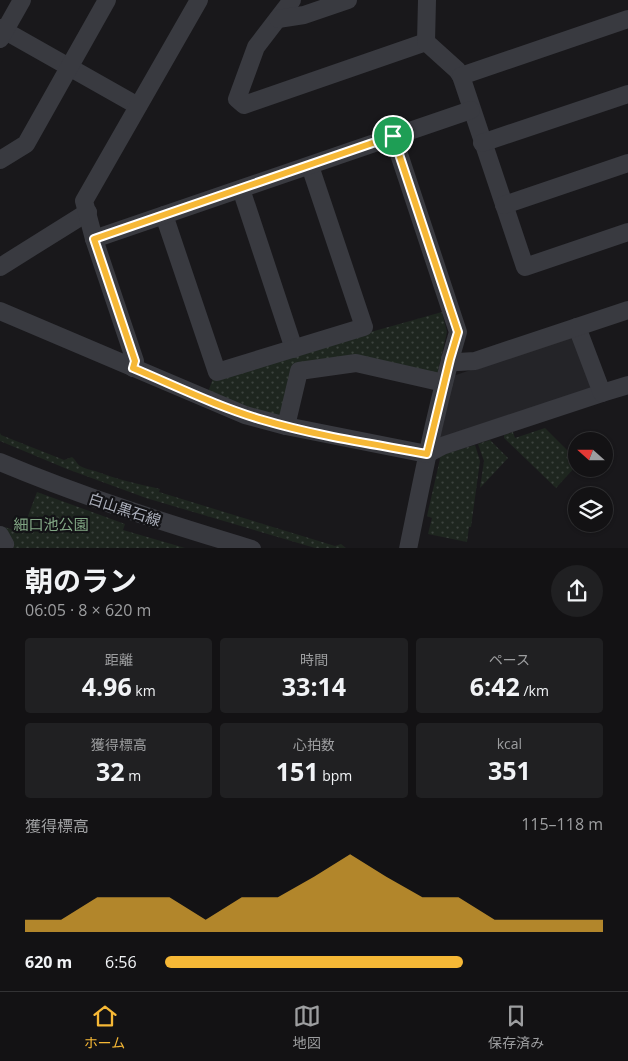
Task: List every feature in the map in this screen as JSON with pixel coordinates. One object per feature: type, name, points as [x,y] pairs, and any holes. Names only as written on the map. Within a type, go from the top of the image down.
[{"type":"street","points":[[22,0],[2,32],[138,106]]},
{"type":"street","points":[[0,160],[26,144],[107,0]]},
{"type":"street","points":[[133,368],[135,361],[94,239],[84,200],[199,0]]},
{"type":"street","points":[[292,0],[256,47],[237,99],[244,105],[426,42]]},
{"type":"street","points":[[278,19],[304,15],[348,0]]},
{"type":"street","points":[[427,0],[426,42],[457,70],[460,76],[525,267],[628,232]]},
{"type":"street","points":[[460,76],[628,19]]},
{"type":"street","points":[[482,143],[628,94]]},
{"type":"street","points":[[94,239],[471,110]]},
{"type":"street","points":[[393,136],[458,332],[427,454],[408,548]]},
{"type":"street","points":[[504,205],[628,163]]},
{"type":"street","points":[[164,215],[217,372],[364,327],[310,166]]},
{"type":"street","points":[[241,189],[294,349]]},
{"type":"street","points":[[0,267],[88,212]]},
{"type":"street","points":[[450,359],[458,362],[475,361],[628,310]]},
{"type":"street","points":[[0,311],[245,415],[286,426],[427,454],[442,446],[628,385]]},
{"type":"street","points":[[578,327],[602,393]]},
{"type":"street","points":[[286,426],[299,372],[356,364],[444,383]]},
{"type":"street","name":"白山黒石線","points":[[0,462],[136,514],[252,548]]},
{"type":"street","points":[[0,535],[5,544],[0,548]]},
{"type":"shaded area","points":[[570,336],[577,340],[593,391],[440,438],[453,376]]},
{"type":"green space","points":[[442,312],[447,332],[437,375],[353,360],[296,369],[285,414],[278,417],[208,392],[214,376]]},
{"type":"green space","points":[[545,428],[568,451],[568,475],[556,488],[504,438],[504,435],[513,432],[515,438]]},
{"type":"green space","points":[[0,433],[64,460],[72,457],[80,466],[87,469],[160,489],[159,492],[335,546],[341,544],[346,548],[315,548],[146,498],[67,469],[0,441]]},
{"type":"green space","points":[[490,440],[508,458],[480,488],[484,461],[478,444]]},
{"type":"green space","points":[[475,445],[480,461],[471,527],[469,527],[467,542],[428,534],[432,518],[427,516],[440,459],[438,456]]},
{"type":"green space","name":"細口池公園","points":[[37,492],[125,524],[123,530],[185,548],[0,548],[0,526],[22,532]]},
{"type":"route","points":[[393,136],[458,332],[427,454],[264,421],[222,406],[133,368],[135,361],[94,239],[393,136]]}]
